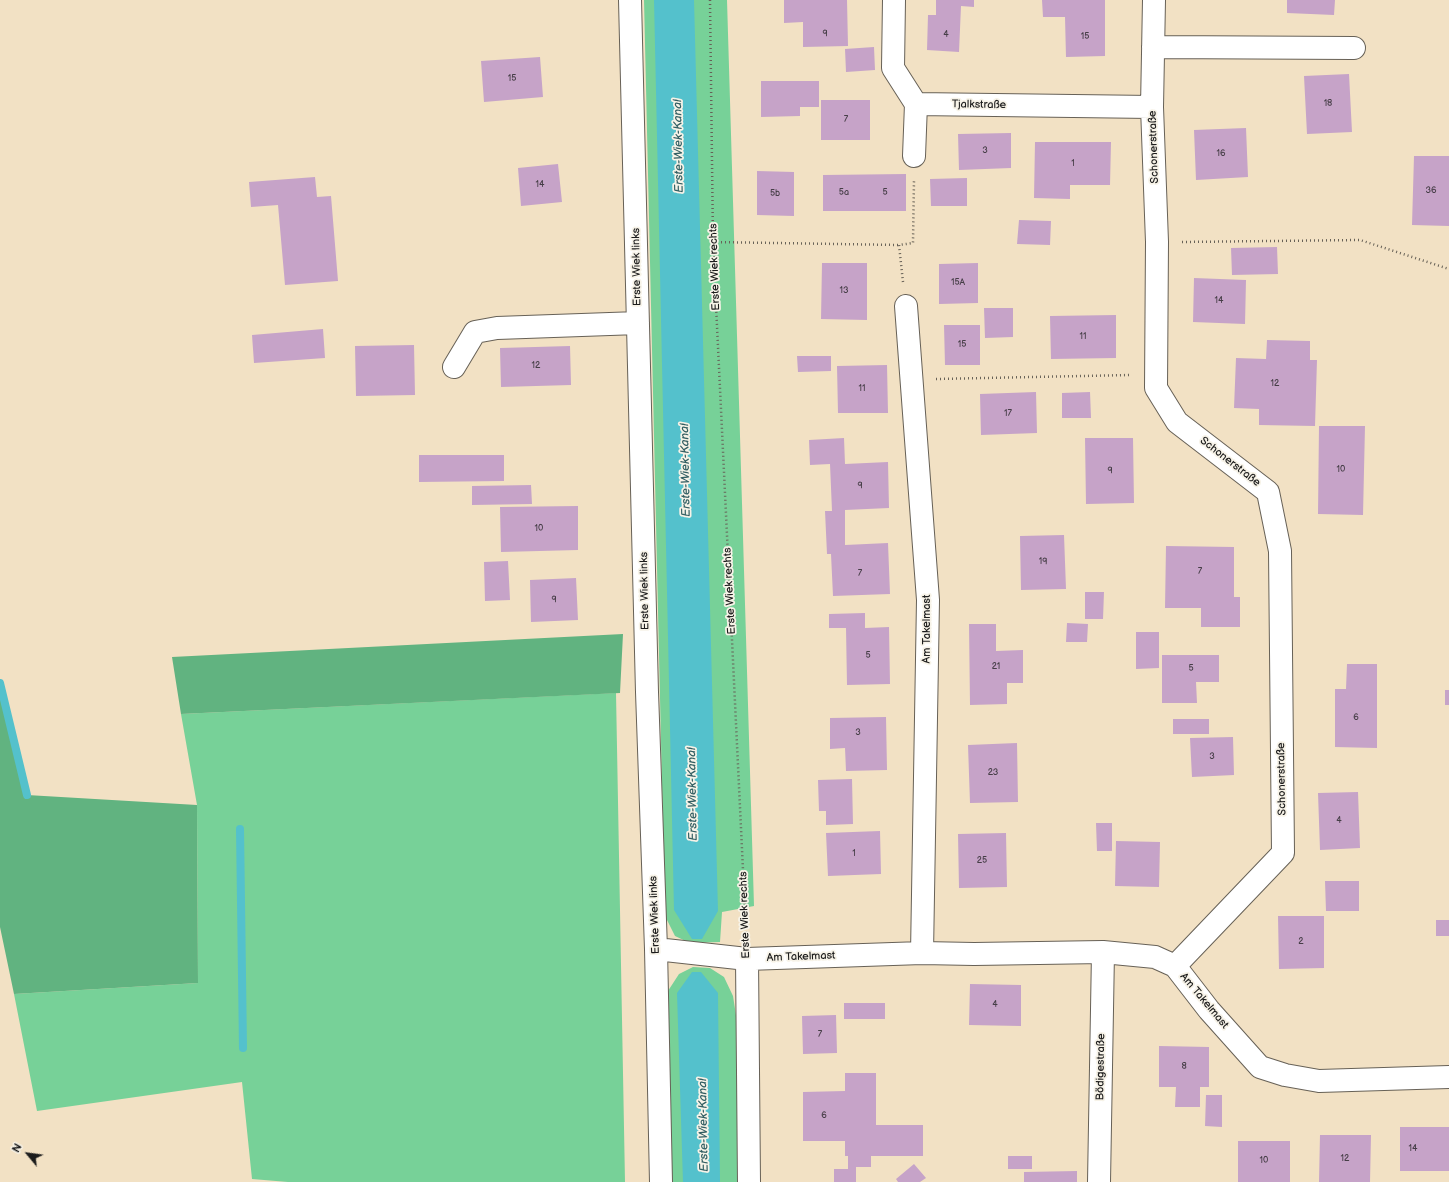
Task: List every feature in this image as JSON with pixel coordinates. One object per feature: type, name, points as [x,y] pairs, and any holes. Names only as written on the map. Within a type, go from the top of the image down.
[{"type":"street","name":"Erste Wiek links","points":[[630,0],[647,700],[656,949],[661,1182]]},
{"type":"street","points":[[894,0],[893,68],[916,104],[914,156]]},
{"type":"street","name":"Schonerstraße","points":[[1154,0],[1152,107],[1157,242],[1156,388],[1177,422],[1268,492],[1280,551],[1283,853],[1175,966]]},
{"type":"street","points":[[1153,47],[1354,48]]},
{"type":"street","name":"Tjalkstraße","points":[[916,104],[1152,107]]},
{"type":"street","name":"Am Takelmast","points":[[906,306],[928,600],[922,953]]},
{"type":"street","points":[[454,367],[475,332],[497,328],[638,323]]},
{"type":"street","name":"Am Takelmast","points":[[656,949],[747,959],[922,953],[974,954],[1103,952],[1155,957],[1175,966],[1209,1010],[1260,1067],[1285,1075],[1319,1081],[1449,1077]]},
{"type":"street","name":"Bödigestraße","points":[[1099,1182],[1103,952]]},
{"type":"street","name":"Erste Wiek rechts","points":[[747,959],[749,1182]]},
{"type":"path","name":"Erste Wiek rechts","points":[[710,0],[713,242],[747,959]]},
{"type":"path","points":[[713,242],[899,245],[913,243],[914,156]]},
{"type":"path","points":[[1157,242],[1360,240],[1449,269]]},
{"type":"path","points":[[899,245],[906,306]]},
{"type":"path","points":[[911,379],[1156,375]]},
{"type":"green space","points":[[644,0],[727,0],[754,906],[722,912],[720,942],[690,943],[675,936],[665,916]]},
{"type":"green space","points":[[623,634],[620,693],[181,714],[172,657]]},
{"type":"green space","points":[[0,683],[27,795],[197,805],[198,983],[14,994],[0,927]]},
{"type":"green space","points":[[616,693],[625,1182],[288,1182],[252,1179],[242,1082],[37,1111],[14,994],[198,983],[197,805],[181,714]]},
{"type":"green space","points":[[693,967],[710,968],[724,977],[733,996],[738,1028],[738,1182],[671,1182],[666,994],[679,974]]},
{"type":"water","name":"Erste-Wiek-Kanal","points":[[654,0],[694,0],[718,911],[702,939],[692,939],[674,910]]},
{"type":"water","name":"Erste-Wiek-Kanal","points":[[692,972],[701,972],[718,993],[720,1182],[683,1182],[677,993]]},
{"type":"building","points":[[784,0],[847,0],[848,46],[803,47],[803,22],[784,23]]},
{"type":"building","points":[[936,0],[974,0],[974,7],[961,6],[959,52],[927,50],[928,15],[936,15]]},
{"type":"building","points":[[1042,0],[1105,0],[1105,56],[1066,57],[1065,17],[1043,17]]},
{"type":"building","points":[[1287,0],[1335,0],[1334,15],[1287,13]]},
{"type":"building","points":[[874,47],[875,70],[846,72],[845,49]]},
{"type":"building","points":[[540,57],[543,97],[484,102],[481,61]]},
{"type":"building","points":[[1349,74],[1352,132],[1307,134],[1304,76]]},
{"type":"building","points":[[761,81],[819,81],[819,107],[800,107],[800,116],[761,117]]},
{"type":"building","points":[[821,100],[870,100],[870,140],[821,140]]},
{"type":"building","points":[[1246,128],[1248,177],[1196,180],[1194,130]]},
{"type":"building","points":[[1011,133],[1011,168],[959,170],[958,134]]},
{"type":"building","points":[[1035,142],[1111,142],[1110,185],[1070,185],[1070,199],[1034,198]]},
{"type":"building","points":[[1414,156],[1449,156],[1449,226],[1412,225]]},
{"type":"building","points":[[558,164],[562,202],[521,206],[518,168]]},
{"type":"building","points":[[757,171],[794,172],[794,216],[757,215]]},
{"type":"building","points":[[906,174],[906,211],[823,211],[823,175]]},
{"type":"building","points":[[315,177],[317,197],[331,196],[338,281],[285,285],[278,205],[251,207],[249,182]]},
{"type":"building","points":[[967,178],[967,206],[931,206],[930,179]]},
{"type":"building","points":[[1019,220],[1051,221],[1050,245],[1017,244]]},
{"type":"building","points":[[1277,247],[1278,274],[1232,275],[1231,248]]},
{"type":"building","points":[[822,263],[867,263],[867,320],[821,319]]},
{"type":"building","points":[[978,263],[978,303],[939,304],[939,264]]},
{"type":"building","points":[[1194,278],[1246,280],[1245,324],[1193,322]]},
{"type":"building","points":[[984,308],[1013,308],[1013,337],[985,338]]},
{"type":"building","points":[[1116,315],[1116,358],[1051,359],[1050,316]]},
{"type":"building","points":[[944,325],[980,325],[980,365],[945,365]]},
{"type":"building","points":[[323,329],[325,358],[254,363],[252,335]]},
{"type":"building","points":[[1267,340],[1310,341],[1310,360],[1317,360],[1315,426],[1259,425],[1259,409],[1234,408],[1236,358],[1266,359]]},
{"type":"building","points":[[414,345],[415,395],[356,396],[355,346]]},
{"type":"building","points":[[570,346],[571,385],[501,387],[500,348]]},
{"type":"building","points":[[797,356],[831,356],[831,371],[798,372]]},
{"type":"building","points":[[887,365],[888,413],[838,413],[837,366]]},
{"type":"building","points":[[1036,392],[1037,433],[981,435],[980,394]]},
{"type":"building","points":[[1090,392],[1091,418],[1062,418],[1062,393]]},
{"type":"building","points":[[1319,426],[1365,426],[1363,515],[1318,514]]},
{"type":"building","points":[[844,438],[845,464],[888,462],[889,508],[845,510],[845,545],[888,543],[890,594],[833,596],[831,554],[827,554],[825,511],[832,511],[830,464],[810,465],[809,440]]},
{"type":"building","points":[[1085,438],[1133,438],[1134,503],[1086,504]]},
{"type":"building","points":[[419,455],[504,455],[504,481],[419,482]]},
{"type":"building","points":[[531,485],[532,504],[472,505],[472,486]]},
{"type":"building","points":[[578,506],[578,550],[501,552],[500,507]]},
{"type":"building","points":[[1064,535],[1066,589],[1021,590],[1020,536]]},
{"type":"building","points":[[1166,546],[1234,547],[1234,597],[1240,597],[1240,627],[1201,627],[1201,608],[1165,608]]},
{"type":"building","points":[[508,561],[510,600],[485,601],[484,562]]},
{"type":"building","points":[[576,578],[578,620],[531,622],[530,580]]},
{"type":"building","points":[[1085,592],[1104,592],[1103,619],[1085,619]]},
{"type":"building","points":[[865,613],[865,628],[889,627],[890,684],[847,685],[846,628],[829,628],[829,614]]},
{"type":"building","points":[[1067,623],[1088,624],[1087,642],[1066,642]]},
{"type":"building","points":[[969,624],[996,624],[996,651],[1023,650],[1023,683],[1007,683],[1007,704],[970,705]]},
{"type":"building","points":[[1136,632],[1159,632],[1159,668],[1136,669]]},
{"type":"building","points":[[1162,655],[1219,655],[1219,682],[1196,682],[1197,703],[1162,703]]},
{"type":"building","points":[[1347,664],[1377,664],[1377,748],[1335,747],[1335,689],[1346,689]]},
{"type":"building","points":[[1445,690],[1449,690],[1449,705],[1445,705]]},
{"type":"building","points":[[886,717],[887,770],[846,771],[845,748],[830,749],[830,718]]},
{"type":"building","points":[[1173,719],[1209,719],[1209,734],[1173,734]]},
{"type":"building","points":[[1233,737],[1234,775],[1192,777],[1190,738]]},
{"type":"building","points":[[1017,743],[1018,802],[970,803],[968,745]]},
{"type":"building","points":[[852,779],[853,824],[826,825],[826,811],[819,811],[818,780]]},
{"type":"building","points":[[1358,792],[1360,848],[1320,850],[1318,793]]},
{"type":"building","points":[[1096,823],[1112,823],[1112,851],[1097,851]]},
{"type":"building","points":[[880,831],[881,874],[828,876],[826,833]]},
{"type":"building","points":[[1006,833],[1007,887],[959,888],[958,834]]},
{"type":"building","points":[[1116,841],[1160,842],[1159,887],[1115,886]]},
{"type":"building","points":[[1325,881],[1359,881],[1359,911],[1326,911]]},
{"type":"building","points":[[1278,916],[1324,916],[1324,968],[1279,969]]},
{"type":"building","points":[[1436,920],[1449,920],[1449,936],[1436,936]]},
{"type":"building","points":[[970,984],[1021,985],[1021,1026],[969,1025]]},
{"type":"building","points":[[844,1003],[885,1003],[885,1019],[844,1019]]},
{"type":"building","points":[[836,1015],[837,1053],[803,1054],[802,1016]]},
{"type":"building","points":[[1159,1046],[1209,1047],[1209,1087],[1200,1087],[1200,1107],[1175,1107],[1176,1087],[1159,1087]]},
{"type":"building","points":[[845,1073],[876,1073],[876,1125],[923,1125],[923,1156],[871,1156],[871,1167],[856,1167],[856,1182],[834,1182],[834,1169],[848,1169],[848,1156],[845,1156],[845,1141],[803,1141],[803,1092],[845,1091]]},
{"type":"building","points":[[1206,1095],[1222,1095],[1222,1127],[1205,1126]]},
{"type":"building","points":[[1400,1127],[1449,1127],[1449,1171],[1400,1171]]},
{"type":"building","points":[[1320,1135],[1371,1135],[1370,1182],[1319,1182]]},
{"type":"building","points":[[1238,1141],[1290,1141],[1290,1182],[1238,1182]]},
{"type":"building","points":[[1008,1156],[1032,1156],[1032,1169],[1008,1169]]},
{"type":"building","points":[[914,1164],[926,1178],[920,1182],[898,1182],[896,1179]]},
{"type":"building","points":[[1077,1171],[1077,1182],[1024,1182],[1024,1172]]},
{"type":"waterway","points":[[0,683],[27,795]]},
{"type":"waterway","points":[[240,829],[243,1048]]}]
